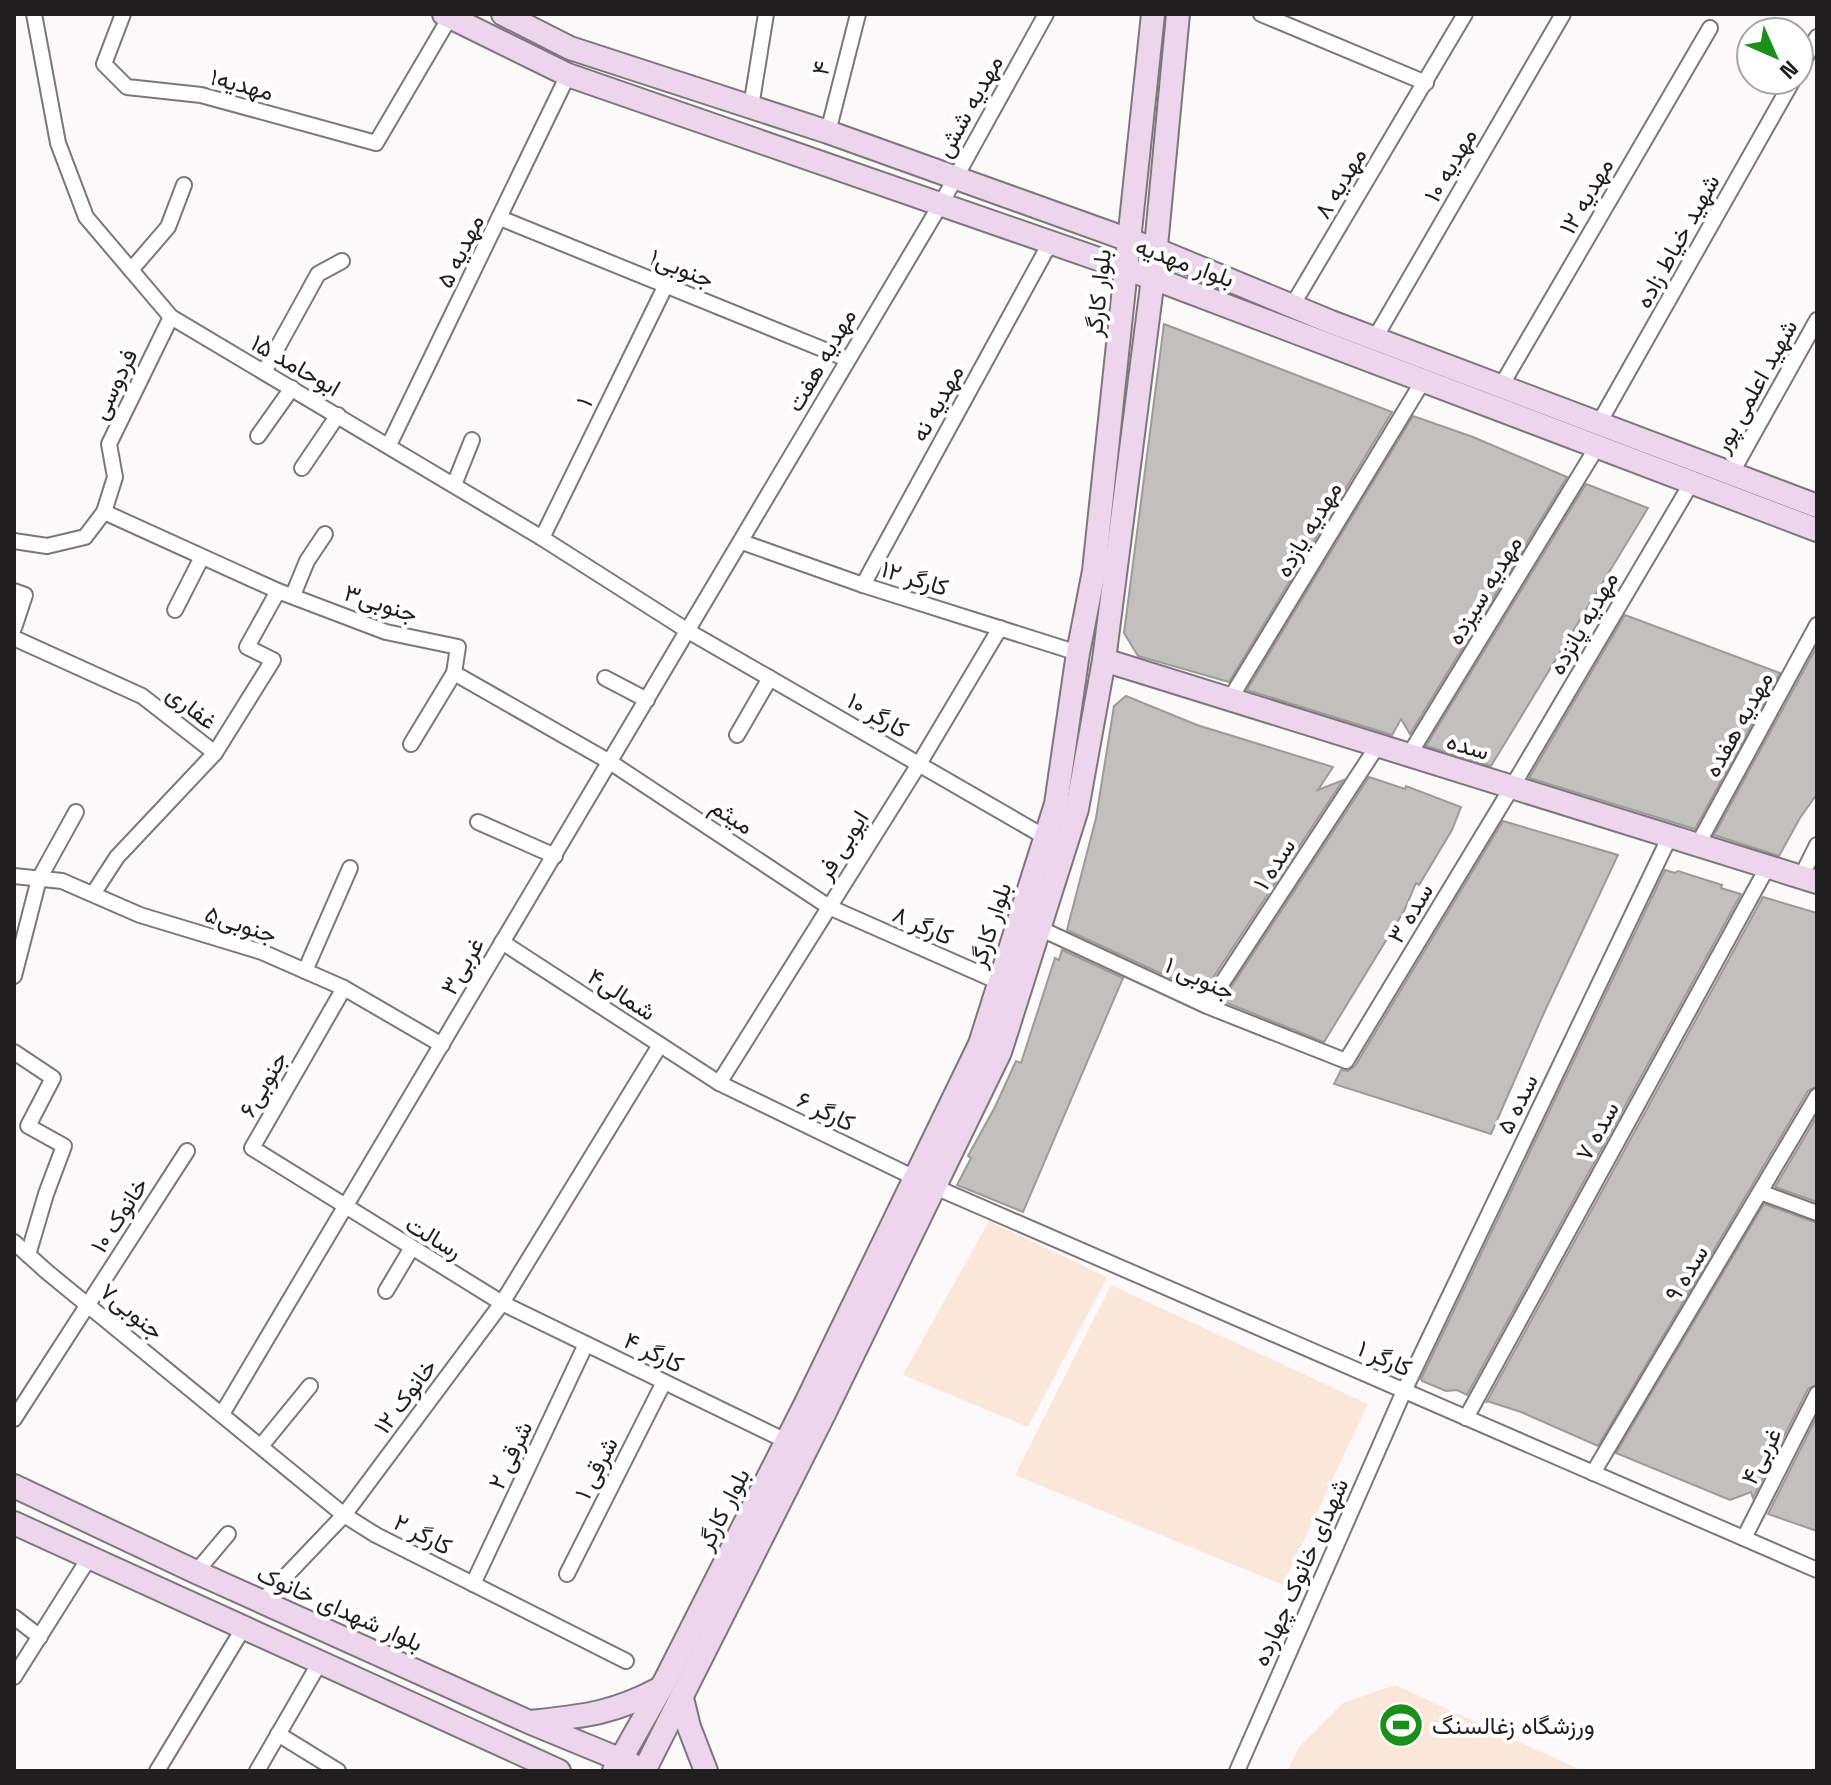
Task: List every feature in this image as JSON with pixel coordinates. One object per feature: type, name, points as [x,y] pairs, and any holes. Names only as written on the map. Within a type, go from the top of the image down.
[{"type":"main road","name":"بلوار مهدیه","points":[[503,14],[570,48],[828,132],[1157,250],[1292,306],[1327,332],[1423,381],[1817,530]]},
{"type":"main road","name":"بلوار کارگر","points":[[645,1771],[925,1182],[980,1044],[1056,804],[1078,653],[1094,571],[1153,14]]},
{"type":"main road","name":"بلوار کارگر","points":[[617,1765],[925,1182],[1000,1052],[1077,809],[1104,660],[1157,250],[1178,14]]},
{"type":"main road","name":"بلوار مهدیه","points":[[447,15],[568,75],[942,202],[1153,278],[1327,332],[1375,338],[1817,506]]},
{"type":"main road","points":[[1144,106],[1169,108]]},
{"type":"main road","name":"سده","points":[[1104,660],[1809,879]]},
{"type":"main road","name":"بلوار شهدای خانوک","points":[[14,1486],[617,1765],[645,1771]]},
{"type":"main road","points":[[14,1523],[559,1771]]},
{"type":"main road","points":[[529,1722],[602,1714],[660,1688]]},
{"type":"main road","points":[[682,1698],[689,1727],[706,1771]]},
{"type":"main road","points":[[518,1751],[532,1771]]},
{"type":"street","name":"ابوحامد ۱۵","points":[[34,14],[58,143],[86,217],[171,317],[389,445],[688,631]]},
{"type":"street","name":"مهدیه۱","points":[[123,14],[104,64],[127,87],[201,95],[376,143],[447,15]]},
{"type":"street","points":[[751,107],[766,14]]},
{"type":"street","name":"۴","points":[[828,132],[858,14]]},
{"type":"street","name":"مهدیه شش","points":[[942,202],[1046,14]]},
{"type":"street","points":[[1261,14],[1278,17],[1426,83]]},
{"type":"street","name":"مهدیه ۸","points":[[1292,306],[1465,14]]},
{"type":"street","name":"مهدیه ۱۰","points":[[1375,338],[1563,14]]},
{"type":"street","name":"مهدیه ۱۲","points":[[1501,386],[1710,28]]},
{"type":"street","name":"مهدیه ۵","points":[[389,445],[568,75]]},
{"type":"street","name":"شهید خیاط زاده","points":[[1599,423],[1784,96]]},
{"type":"street","points":[[131,270],[168,227],[184,185]]},
{"type":"street","name":"مهدیه هفت","points":[[742,542],[942,202]]},
{"type":"street","name":"جنوبی۱","points":[[500,218],[847,359]]},
{"type":"street","name":"مهدیه نه","points":[[863,585],[1050,243]]},
{"type":"street","points":[[264,372],[318,274],[342,261]]},
{"type":"street","name":"۱","points":[[542,538],[666,285]]},
{"type":"street","name":"فردوسی","points":[[104,512],[115,477],[109,444],[171,317]]},
{"type":"street","name":"شهید اعلمی پور","points":[[1731,474],[1817,320]]},
{"type":"street","name":"مهدیه یازده","points":[[1230,699],[1423,381]]},
{"type":"street","points":[[258,436],[292,388]]},
{"type":"street","points":[[302,468],[338,415]]},
{"type":"street","points":[[454,485],[472,440]]},
{"type":"street","name":"مهدیه سیزده","points":[[1409,755],[1597,447]]},
{"type":"street","name":"مهدیه پانزده","points":[[1512,787],[1692,482]]},
{"type":"street","points":[[14,541],[47,546],[85,537],[104,512]]},
{"type":"street","name":"جنوبی۳","points":[[104,512],[286,593],[386,632],[458,647],[454,673]]},
{"type":"street","points":[[215,753],[273,660],[247,647],[325,534]]},
{"type":"street","name":"کارگر ۱۲","points":[[742,542],[863,585],[1078,653]]},
{"type":"street","name":"غربی۳","points":[[222,1414],[742,542]]},
{"type":"street","points":[[175,610],[202,557]]},
{"type":"street","points":[[14,591],[25,595],[14,628]]},
{"type":"street","name":"مهدیه هفده","points":[[1698,844],[1817,625]]},
{"type":"street","name":"ایوبی فر","points":[[719,1083],[919,764],[1000,628]]},
{"type":"street","name":"کارگر ۱۰","points":[[688,631],[1045,837]]},
{"type":"street","name":"غفاری","points":[[14,638],[142,696],[215,753],[117,857],[93,894]]},
{"type":"street","points":[[411,744],[454,673],[610,762]]},
{"type":"street","points":[[605,678],[647,700]]},
{"type":"street","points":[[737,735],[770,678]]},
{"type":"street","name":"سده ۱","points":[[1207,1006],[1378,745]]},
{"type":"street","name":"میثم","points":[[610,762],[829,907]]},
{"type":"street","name":"سده ۳","points":[[1346,1061],[1512,787]]},
{"type":"street","points":[[14,976],[39,879],[76,812]]},
{"type":"street","points":[[478,822],[555,856]]},
{"type":"street","name":"سده ۵","points":[[1404,1391],[1670,836]]},
{"type":"street","points":[[1809,879],[1817,845]]},
{"type":"street","name":"سده ۷","points":[[1466,1418],[1768,866]]},
{"type":"street","points":[[305,971],[350,868]]},
{"type":"street","name":"جنوبی۵","points":[[14,876],[62,881],[140,915],[262,952],[344,988],[442,1045]]},
{"type":"street","name":"کارگر ۸","points":[[829,907],[999,982]]},
{"type":"street","name":"۱ جنوبی","points":[[1039,928],[1207,1006],[1346,1061]]},
{"type":"street","name":"شمالی۴","points":[[502,942],[719,1083]]},
{"type":"street","name":"جنوبی۶","points":[[344,988],[252,1148],[345,1208]]},
{"type":"street","name":"خانوک ۱۲","points":[[262,1601],[344,1515],[502,1303],[660,1045]]},
{"type":"street","points":[[14,1052],[53,1078],[21,1123],[64,1146],[28,1255]]},
{"type":"street","name":"کارگر ۶","points":[[719,1083],[925,1182]]},
{"type":"street","name":"سده ۹","points":[[1593,1473],[1817,1096]]},
{"type":"street","name":"خانوک ۱۰","points":[[14,1419],[187,1151]]},
{"type":"street","name":"کارگر ۱","points":[[925,1182],[1817,1570]]},
{"type":"street","points":[[1760,1192],[1817,1213]]},
{"type":"street","name":"رسالت","points":[[345,1208],[502,1303]]},
{"type":"street","name":"جنوبی۷","points":[[14,1242],[222,1414]]},
{"type":"street","points":[[386,1291],[411,1249]]},
{"type":"street","name":"کارگر ۴","points":[[502,1303],[786,1441]]},
{"type":"street","name":"شرقی ۲","points":[[473,1584],[586,1344]]},
{"type":"street","name":"شرقی ۱","points":[[567,1574],[664,1382]]},
{"type":"street","points":[[261,1446],[310,1386]]},
{"type":"street","name":"شهدای خانوک چهارده","points":[[1237,1771],[1404,1391]]},
{"type":"street","name":"غربی۴","points":[[1744,1538],[1817,1394]]},
{"type":"street","name":"کارگر ۲","points":[[222,1414],[344,1515],[376,1535],[626,1661]]},
{"type":"street","points":[[196,1572],[228,1534]]},
{"type":"street","points":[[14,1677],[89,1558]]},
{"type":"street","points":[[14,1617],[40,1637]]},
{"type":"street","points":[[157,1771],[244,1627]]},
{"type":"street","points":[[257,1771],[320,1662]]},
{"type":"street","points":[[278,1734],[338,1771]]},
{"type":"shaded area","points":[[989,1221],[1107,1277],[1028,1427],[903,1375]]},
{"type":"shaded area","points":[[1111,1285],[1368,1404],[1283,1585],[1015,1475]]},
{"type":"shaded area","name":"ورزشگاه زغالسنگ","points":[[1395,1685],[1583,1771],[1287,1771],[1299,1747],[1343,1703]]},
{"type":"building","points":[[1164,324],[1392,412],[1229,682],[1138,656],[1124,633]]},
{"type":"building","points":[[1413,416],[1473,437],[1567,477],[1410,734],[1401,719],[1392,735],[1247,690]]},
{"type":"building","points":[[1586,484],[1648,508],[1491,766],[1426,746]]},
{"type":"building","points":[[1625,615],[1780,673],[1695,829],[1529,778]]},
{"type":"building","points":[[1817,646],[1817,794],[1779,856],[1714,835]]},
{"type":"building","points":[[1126,696],[1197,725],[1333,767],[1318,790],[1343,780],[1203,993],[1067,930],[1096,818],[1114,706]]},
{"type":"building","points":[[1369,777],[1405,789],[1406,786],[1461,807],[1452,830],[1419,885],[1416,883],[1404,911],[1324,1042],[1222,1001]]},
{"type":"building","points":[[1503,821],[1618,855],[1491,1134],[1334,1084],[1341,1070],[1348,1071],[1355,1066]]},
{"type":"building","points":[[1665,870],[1678,871],[1741,894],[1467,1395],[1457,1390],[1446,1391],[1422,1381],[1421,1379]]},
{"type":"building","points":[[1763,897],[1817,913],[1817,1086],[1808,1091],[1598,1446],[1521,1412],[1487,1401]]},
{"type":"building","points":[[1062,950],[1123,978],[1023,1212],[957,1185],[971,1158],[968,1156],[1016,1061],[1021,1063],[1055,958],[1059,960]]},
{"type":"building","points":[[1817,1116],[1817,1202],[1775,1187]]},
{"type":"building","points":[[1764,1204],[1817,1223],[1817,1384],[1808,1389],[1753,1498],[1751,1492],[1730,1500],[1616,1453]]},
{"type":"building","points":[[1817,1416],[1817,1531],[1768,1514]]},
{"type":"place","name":"ورزشگاه زغالسنگ","points":[[1401,1725]]}]
